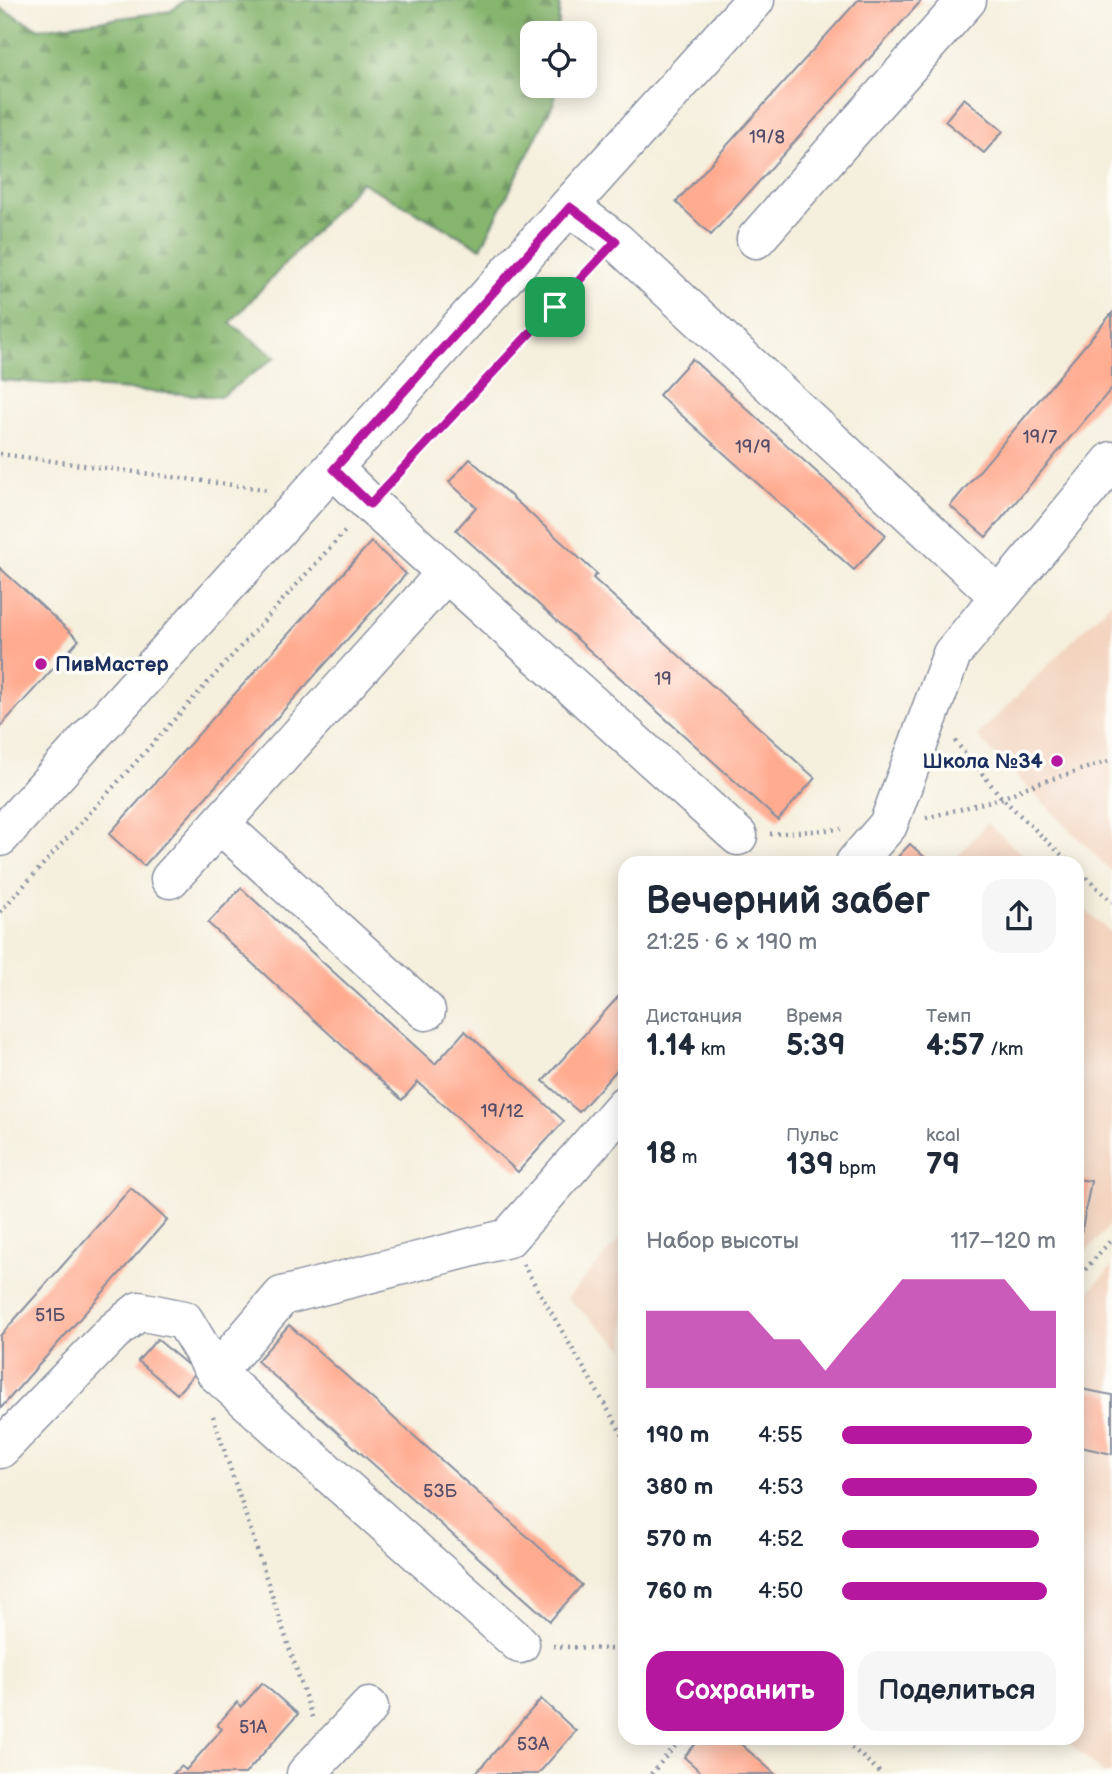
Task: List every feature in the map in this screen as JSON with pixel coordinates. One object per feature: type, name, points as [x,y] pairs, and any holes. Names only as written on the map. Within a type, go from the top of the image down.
[{"type":"street","points":[[0,837],[755,0]]},
{"type":"street","points":[[756,239],[967,0]]},
{"type":"street","points":[[570,207],[616,241],[999,596]]},
{"type":"street","points":[[861,856],[888,825],[952,654],[1112,461]]},
{"type":"street","points":[[322,482],[370,504],[738,836]]},
{"type":"street","points":[[170,879],[446,573]]},
{"type":"street","points":[[220,824],[426,1011]]},
{"type":"street","points":[[216,1373],[282,1296],[508,1237],[618,1113]]},
{"type":"street","points":[[0,1449],[113,1332],[139,1311],[184,1320],[216,1373],[520,1644]]},
{"type":"street","points":[[315,1764],[369,1707]]},
{"type":"path","points":[[0,912],[370,504],[616,241]]},
{"type":"path","points":[[0,454],[322,482]]},
{"type":"path","points":[[953,734],[955,744],[1002,798],[1063,856]]},
{"type":"path","points":[[1084,876],[1112,902]]},
{"type":"path","points":[[508,1237],[618,1427]]},
{"type":"path","points":[[1084,1271],[1112,1239]]},
{"type":"path","points":[[216,1373],[206,1398],[315,1764]]},
{"type":"path","points":[[520,1644],[618,1650]]},
{"type":"path","points":[[650,1774],[676,1745]]},
{"type":"path","points":[[849,1745],[882,1774]]},
{"type":"shaded area","name":"Школа №34","points":[[1112,601],[1112,872],[977,736]]},
{"type":"shaded area","points":[[987,823],[1024,856],[958,856]]},
{"type":"shaded area","points":[[1084,909],[1112,934],[1112,1223],[1084,1254]]},
{"type":"shaded area","points":[[618,1241],[618,1343],[567,1298]]},
{"type":"shaded area","points":[[1112,1266],[1112,1774],[1104,1774],[1071,1745],[1084,1745],[1084,1297]]},
{"type":"green space","points":[[185,0],[560,0],[559,21],[520,21],[520,98],[554,98],[554,102],[481,248],[361,182],[230,323],[276,357],[220,397],[0,380],[0,8],[39,29],[171,11]]},
{"type":"building","points":[[858,0],[922,0],[711,235],[676,202]]},
{"type":"building","points":[[964,98],[1003,131],[984,153],[945,121]]},
{"type":"building","points":[[1112,313],[1112,388],[986,537],[950,506]]},
{"type":"building","points":[[692,359],[886,535],[854,570],[659,395]]},
{"type":"building","points":[[470,459],[597,574],[593,578],[815,778],[778,820],[456,530],[476,507],[449,482]]},
{"type":"building","points":[[371,542],[406,574],[144,866],[109,834]]},
{"type":"building","points":[[0,568],[79,640],[0,727]]},
{"type":"building","points":[[910,844],[923,856],[899,856]]},
{"type":"building","points":[[241,888],[435,1064],[465,1031],[564,1121],[518,1172],[418,1082],[402,1100],[208,923]]},
{"type":"building","points":[[618,997],[618,1069],[579,1112],[543,1081]]},
{"type":"building","points":[[1084,1180],[1091,1181],[1084,1218]]},
{"type":"building","points":[[131,1188],[167,1220],[0,1409],[0,1336]]},
{"type":"building","points":[[289,1325],[582,1585],[550,1621],[257,1361]]},
{"type":"building","points":[[157,1339],[196,1372],[177,1394],[138,1361]]},
{"type":"building","points":[[1084,1390],[1112,1395],[1112,1454],[1084,1448]]},
{"type":"building","points":[[262,1683],[298,1714],[245,1774],[173,1774],[181,1766],[186,1770],[222,1729],[217,1725],[237,1702],[241,1707]]},
{"type":"building","points":[[541,1699],[576,1731],[538,1774],[475,1774]]},
{"type":"building","points":[[695,1745],[742,1745],[775,1774],[703,1774],[684,1757]]},
{"type":"place","name":"ПивМастер","points":[[41,664]]},
{"type":"place","name":"Школа №34","points":[[1057,761]]},
{"type":"route","points":[[570,207],[616,241],[555,307],[370,504],[334,469],[570,207]]}]
